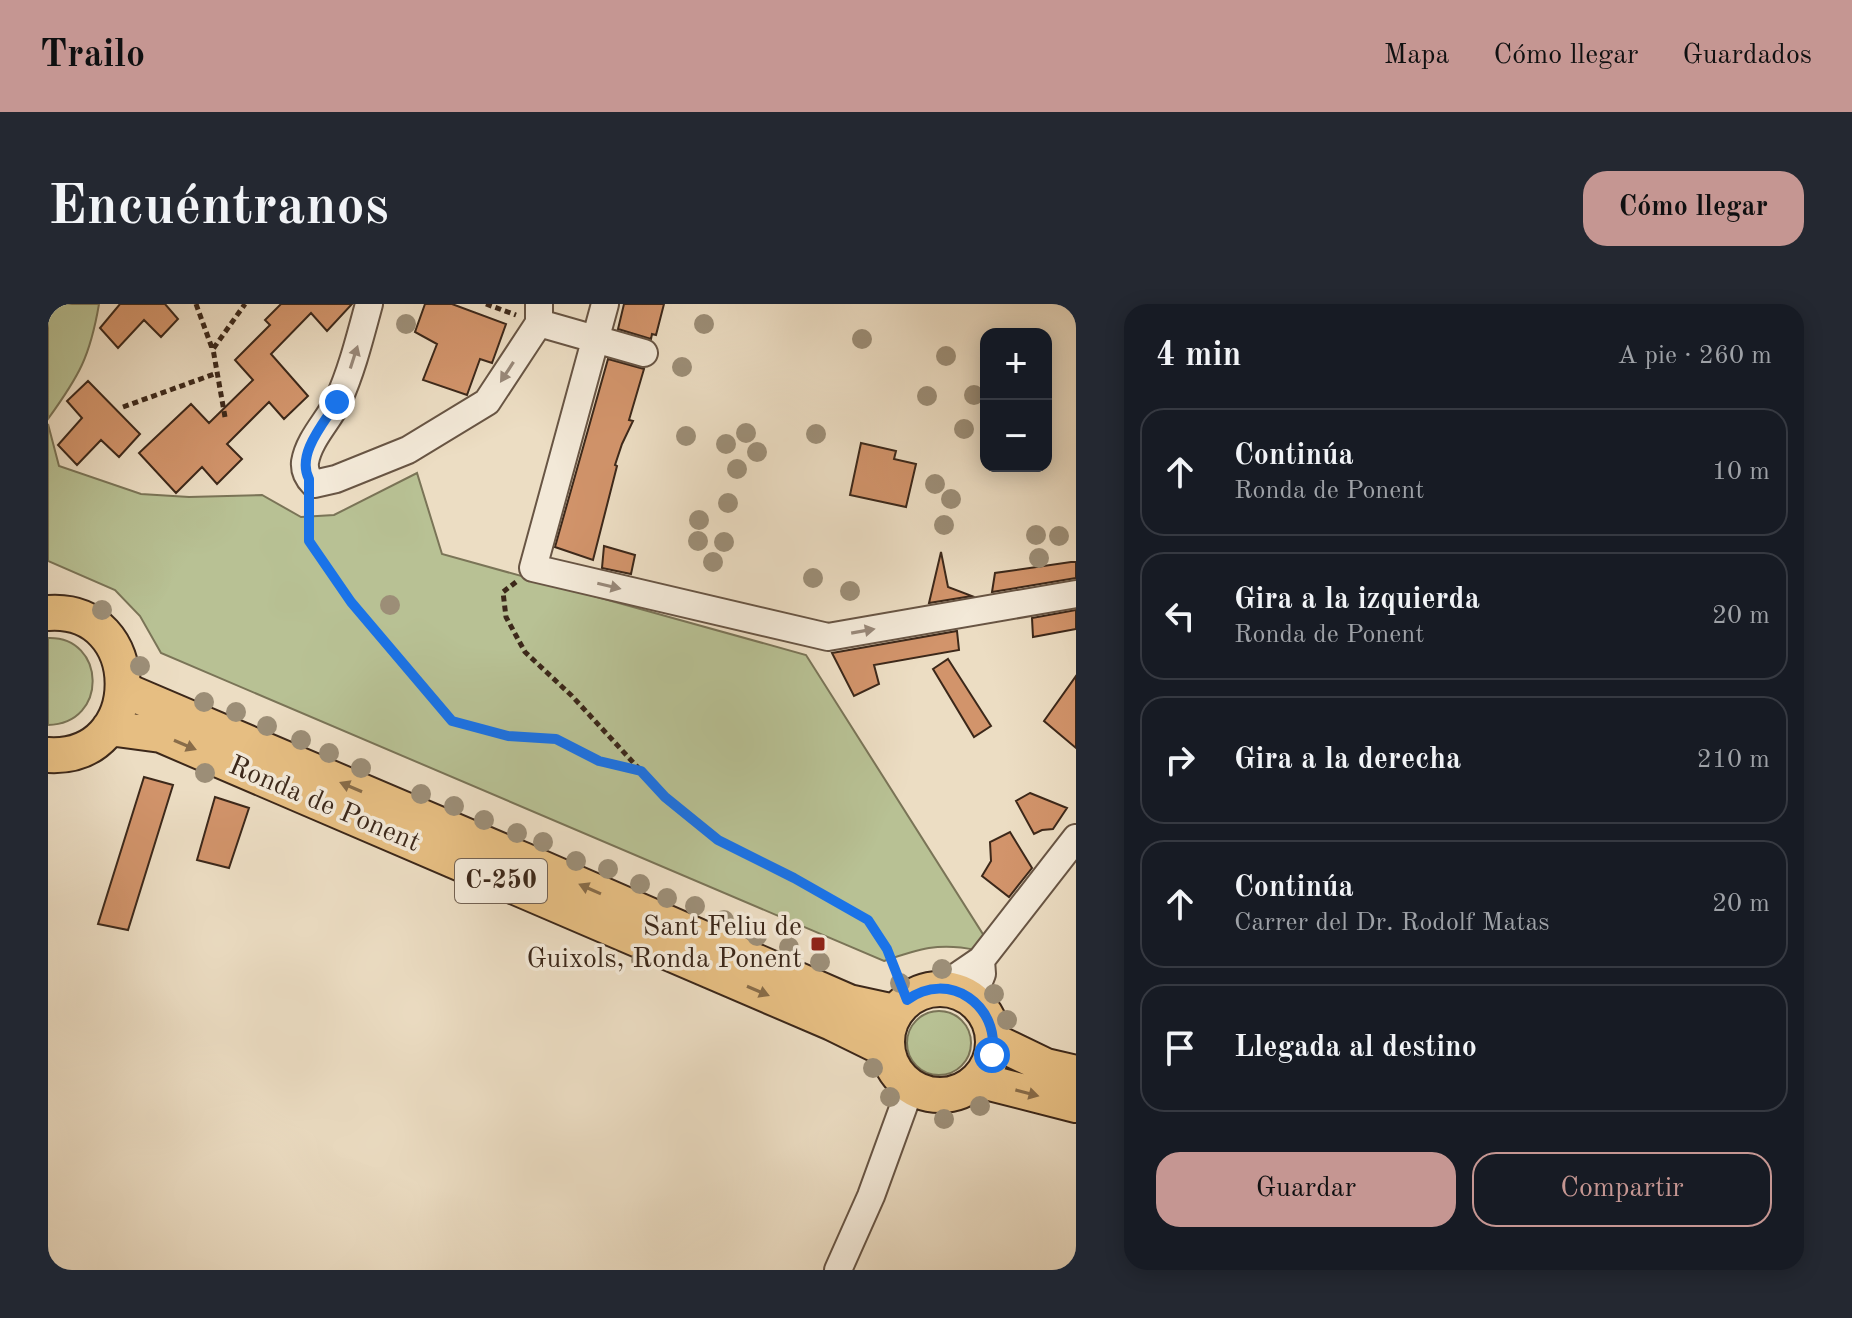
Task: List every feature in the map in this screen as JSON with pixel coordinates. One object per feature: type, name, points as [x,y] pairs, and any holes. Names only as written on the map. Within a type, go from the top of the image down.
[{"type":"main road","points":[[48,613],[75,617],[102,633],[119,659],[124,690],[119,710],[109,728],[91,745],[48,755]]},
{"type":"main road","name":"C-250","points":[[124,690],[849,1002],[901,1006]]},
{"type":"main road","name":"Ronda de Ponent","points":[[109,728],[161,735],[802,1010],[887,1050]]},
{"type":"main road","points":[[923,991],[956,993],[988,1017],[994,1041],[990,1062],[978,1080],[963,1090],[945,1095],[927,1094],[911,1086],[896,1071],[887,1050],[888,1031],[901,1006],[923,991]]},
{"type":"main road","points":[[994,1041],[1046,1066],[1076,1073]]},
{"type":"main road","points":[[978,1080],[1076,1105]]},
{"type":"street","points":[[369,304],[356,355],[342,391],[305,461],[305,471],[314,484],[323,484],[408,450],[487,402],[539,314],[596,340],[644,353]]},
{"type":"street","points":[[605,304],[533,568],[828,637],[1076,594]]},
{"type":"street","points":[[956,993],[1076,838]]},
{"type":"street","points":[[838,1270],[871,1196],[911,1086]]},
{"type":"path","points":[[196,304],[213,349],[225,417]]},
{"type":"path","points":[[213,349],[245,304]]},
{"type":"path","points":[[123,407],[217,373]]},
{"type":"path","points":[[309,479],[309,541],[351,602],[452,721],[508,736],[556,739],[599,761],[641,771]]},
{"type":"path","points":[[533,568],[503,592],[506,617],[525,652],[572,696],[665,797],[718,840],[868,920],[887,949],[901,1006]]},
{"type":"green space","points":[[48,304],[99,304],[82,365],[48,419]]},
{"type":"green space","points":[[48,424],[59,466],[141,494],[189,497],[262,495],[301,517],[334,515],[417,473],[442,554],[806,655],[986,939],[976,950],[929,948],[884,961],[161,653],[140,616],[115,590],[48,561]]},
{"type":"green space","points":[[48,638],[67,641],[81,651],[90,664],[93,680],[90,697],[82,711],[68,721],[48,725]]},
{"type":"green space","points":[[939,1011],[962,1020],[971,1043],[962,1066],[939,1075],[916,1066],[907,1043],[916,1020]]},
{"type":"building","points":[[120,304],[165,304],[178,319],[161,337],[144,320],[118,348],[100,328]]},
{"type":"building","points":[[281,304],[352,304],[327,331],[311,313],[271,354],[308,396],[284,419],[269,402],[227,444],[242,459],[217,484],[202,467],[176,493],[139,453],[191,404],[209,423],[253,380],[235,360],[270,325],[265,320]]},
{"type":"building","points":[[425,304],[452,304],[506,324],[492,363],[480,359],[467,395],[423,380],[437,344],[415,332]]},
{"type":"building","points":[[624,304],[664,304],[656,335],[652,334],[651,339],[618,329]]},
{"type":"building","points":[[608,359],[644,369],[629,420],[633,421],[615,465],[593,560],[555,547]]},
{"type":"building","points":[[88,381],[140,434],[119,457],[101,440],[77,465],[58,445],[82,418],[67,401]]},
{"type":"building","points":[[861,443],[896,451],[894,459],[916,464],[906,507],[850,495]]},
{"type":"building","points":[[604,546],[635,555],[631,574],[602,568]]},
{"type":"building","points":[[941,552],[948,587],[972,596],[929,603]]},
{"type":"building","points":[[1076,562],[1076,578],[992,592],[995,573]]},
{"type":"building","points":[[1076,610],[1076,629],[1033,637],[1032,618]]},
{"type":"building","points":[[957,631],[959,650],[874,665],[879,684],[854,696],[832,653]]},
{"type":"building","points":[[948,659],[991,726],[974,737],[933,669]]},
{"type":"building","points":[[1076,676],[1076,748],[1044,721]]},
{"type":"building","points":[[144,777],[173,785],[128,930],[98,924]]},
{"type":"building","points":[[1030,793],[1067,808],[1053,829],[1034,834],[1016,801]]},
{"type":"building","points":[[215,797],[249,808],[229,868],[197,860]]},
{"type":"building","points":[[1010,832],[1032,868],[1009,897],[982,876],[991,861],[990,842]]},
{"type":"place","name":"Sant Feliu de Guixols, Ronda Ponent","points":[[818,944]]},
{"type":"route","points":[[337,402],[305,461],[309,479],[309,541],[351,602],[452,721],[508,736],[556,739],[599,761],[641,771],[665,797],[718,840],[868,920],[887,949],[907,1000],[923,991],[940,988],[965,994],[978,1004],[991,1025],[994,1041],[992,1055]]}]
